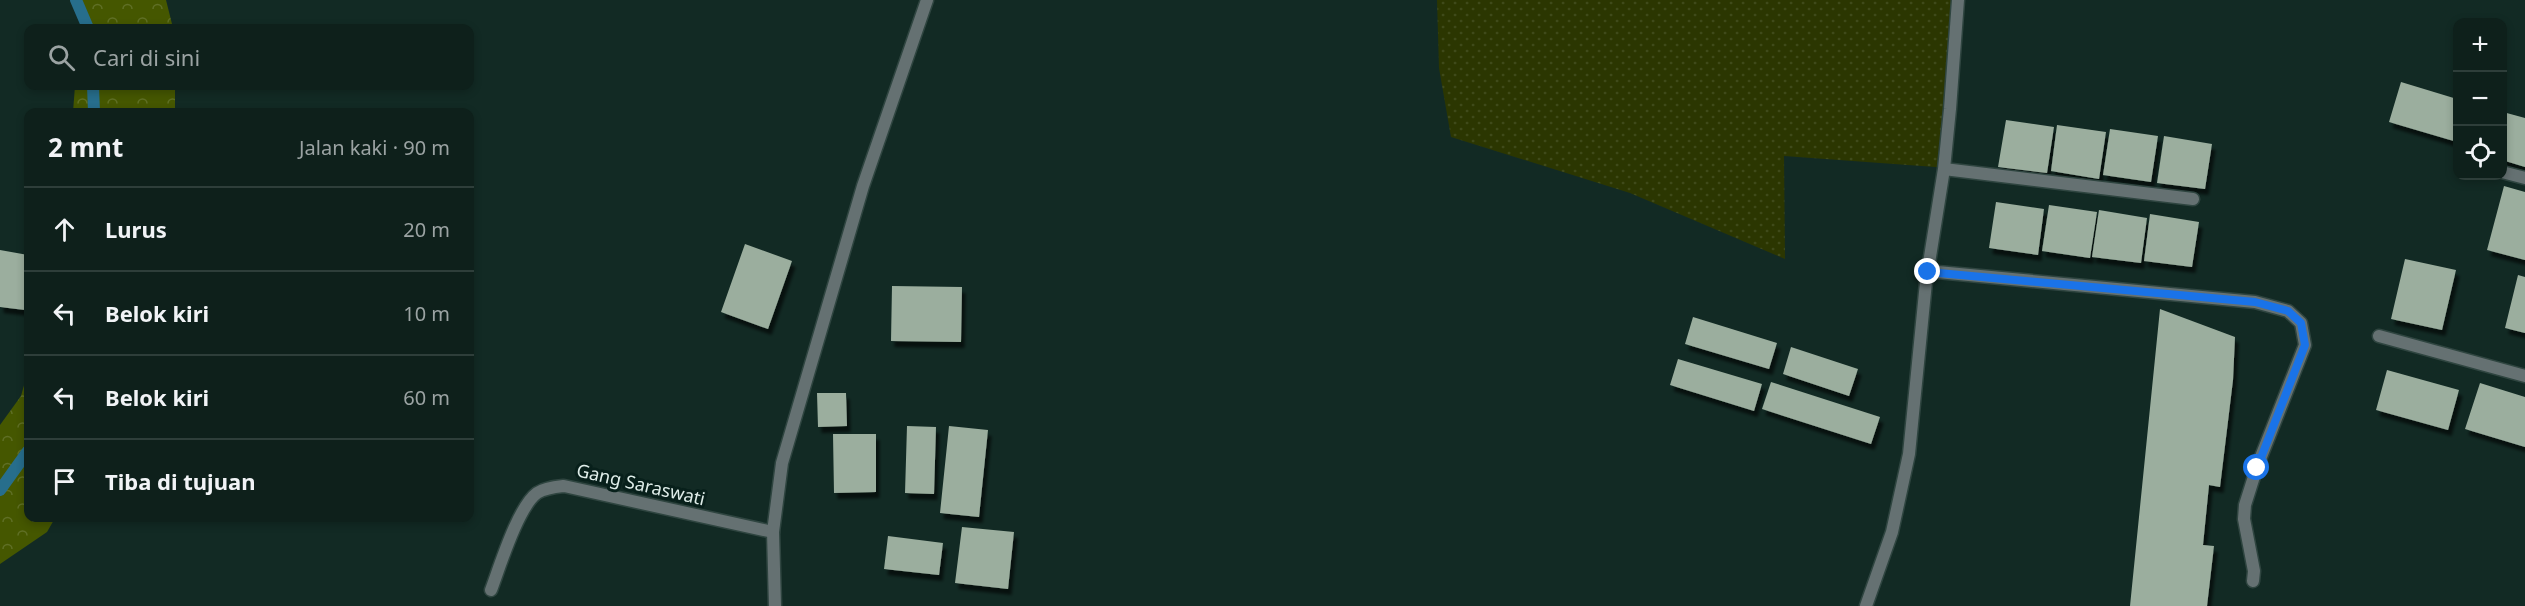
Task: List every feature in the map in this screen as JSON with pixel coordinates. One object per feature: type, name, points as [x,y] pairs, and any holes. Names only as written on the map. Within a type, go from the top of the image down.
[{"type":"street","points":[[775,606],[773,532],[785,452],[863,186],[927,0]]},
{"type":"street","points":[[1866,606],[1892,532],[1910,454],[1928,272],[1944,169],[1958,0]]},
{"type":"street","points":[[1944,169],[2193,199]]},
{"type":"street","points":[[2507,173],[2525,178]]},
{"type":"street","points":[[1928,272],[2255,302],[2288,311],[2301,323],[2305,345],[2257,468],[2246,505],[2244,519],[2252,554],[2253,581]]},
{"type":"street","points":[[2379,336],[2525,376]]},
{"type":"street","name":"Gang Saraswati","points":[[490,590],[525,504],[538,492],[551,487],[564,486],[773,532]]},
{"type":"green space","points":[[82,0],[166,0],[172,24],[80,24]]},
{"type":"green space","points":[[1437,0],[1953,0],[1949,168],[1784,156],[1785,259],[1630,193],[1451,137],[1439,68]]},
{"type":"green space","points":[[75,90],[175,90],[175,108],[73,108]]},
{"type":"green space","points":[[24,385],[24,522],[53,522],[47,532],[0,564],[0,425],[21,396]]},
{"type":"building","points":[[2401,82],[2453,98],[2453,141],[2389,122]]},
{"type":"building","points":[[2507,113],[2525,118],[2525,167],[2507,162]]},
{"type":"building","points":[[2006,120],[2054,127],[2047,173],[1998,167]]},
{"type":"building","points":[[2057,125],[2106,132],[2099,179],[2051,171]]},
{"type":"building","points":[[2110,129],[2158,136],[2151,182],[2103,175]]},
{"type":"building","points":[[2164,136],[2212,144],[2205,189],[2157,183]]},
{"type":"building","points":[[2504,186],[2525,192],[2525,260],[2487,250]]},
{"type":"building","points":[[1996,202],[2044,209],[2038,255],[1989,248]]},
{"type":"building","points":[[2049,205],[2097,212],[2090,258],[2042,251]]},
{"type":"building","points":[[2099,210],[2147,218],[2141,263],[2092,257]]},
{"type":"building","points":[[2150,214],[2199,222],[2192,267],[2144,261]]},
{"type":"building","points":[[745,244],[792,261],[768,329],[721,312]]},
{"type":"building","points":[[0,250],[24,254],[24,310],[0,307]]},
{"type":"building","points":[[2405,259],[2456,270],[2442,330],[2391,319]]},
{"type":"building","points":[[2518,275],[2525,277],[2525,333],[2505,328]]},
{"type":"building","points":[[892,286],[962,287],[961,342],[891,341]]},
{"type":"building","points":[[2160,309],[2235,337],[2233,380],[2220,487],[2209,485],[2203,545],[2214,546],[2207,606],[2130,606]]},
{"type":"building","points":[[1693,317],[1777,343],[1769,369],[1685,344]]},
{"type":"building","points":[[1791,347],[1858,369],[1849,396],[1783,374]]},
{"type":"building","points":[[1678,359],[1762,384],[1754,411],[1670,385]]},
{"type":"building","points":[[2387,370],[2459,390],[2448,430],[2376,410]]},
{"type":"building","points":[[1771,382],[1880,417],[1871,444],[1762,409]]},
{"type":"building","points":[[2480,383],[2525,397],[2525,447],[2465,429]]},
{"type":"building","points":[[817,393],[846,393],[847,426],[818,427]]},
{"type":"building","points":[[907,426],[936,427],[934,494],[905,493]]},
{"type":"building","points":[[949,426],[988,430],[979,517],[940,513]]},
{"type":"building","points":[[833,434],[876,434],[876,492],[834,493]]},
{"type":"building","points":[[962,527],[1014,532],[1008,589],[955,583]]},
{"type":"building","points":[[888,536],[943,543],[939,575],[884,569]]},
{"type":"waterway","points":[[76,0],[86,24]]},
{"type":"waterway","points":[[93,90],[94,108]]},
{"type":"waterway","points":[[0,490],[24,457]]},
{"type":"route","points":[[1928,272],[2255,302],[2288,311],[2301,323],[2305,345],[2257,468]]}]
